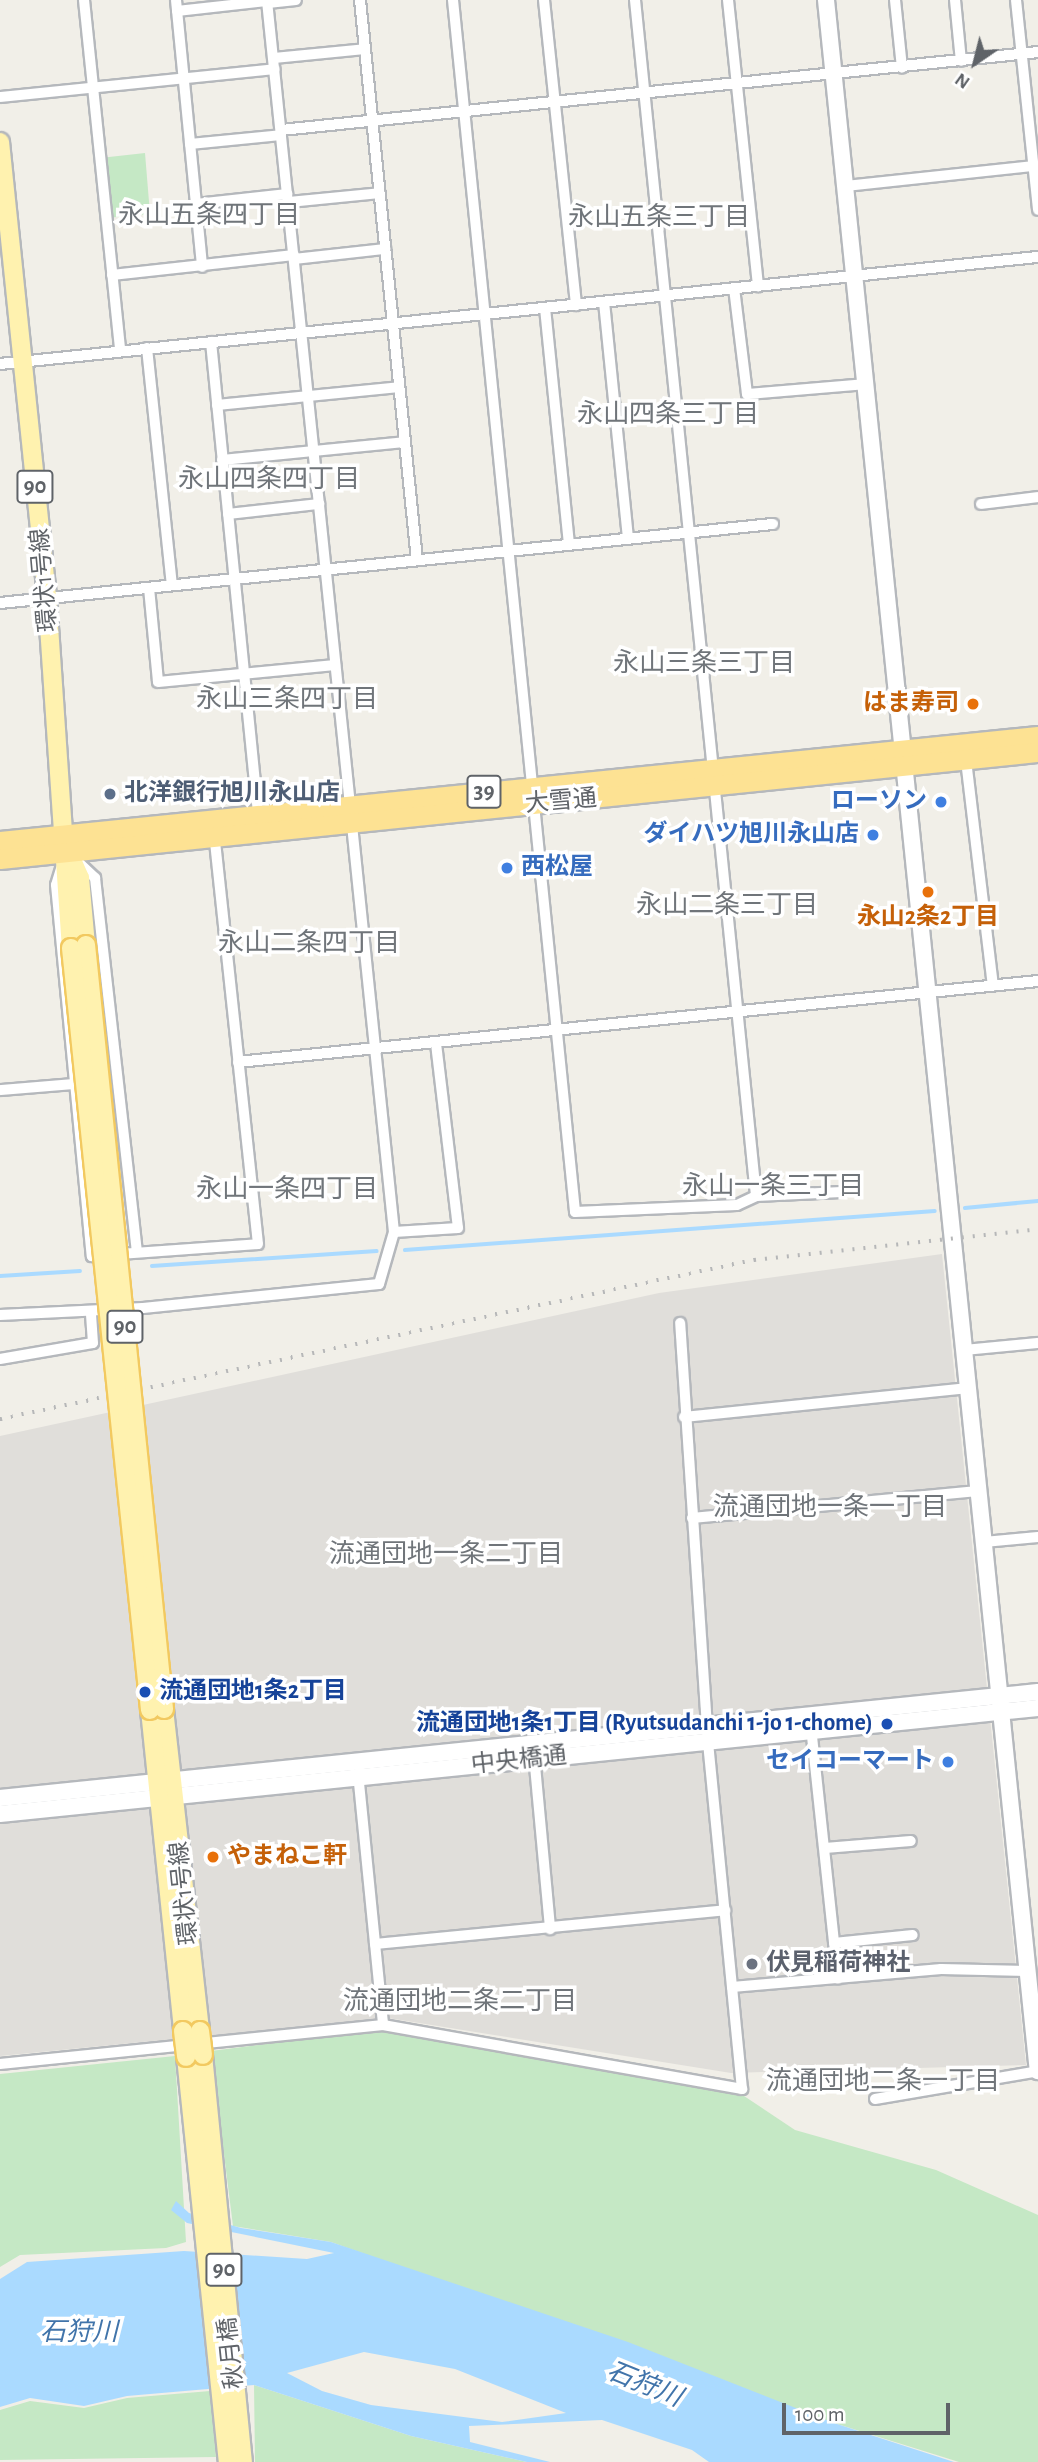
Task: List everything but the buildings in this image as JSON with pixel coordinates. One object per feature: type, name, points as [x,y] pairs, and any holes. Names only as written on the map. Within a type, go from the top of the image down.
[{"type":"highway","name":"大雪通","points":[[0,841],[67,842],[713,780],[904,759],[1038,736]]},
{"type":"highway","name":"大雪通","points":[[904,759],[966,760],[1038,752]]},
{"type":"highway","name":"大雪通","points":[[0,859],[67,842]]},
{"type":"main road","name":"環状1号線","points":[[0,142],[47,597],[67,842],[80,878],[79,947],[196,2077]]},
{"type":"main road","name":"秋月橋","points":[[196,2077],[228,2462]]},
{"type":"main road","name":"秋月橋","points":[[196,2077],[243,2462]]},
{"type":"street","points":[[85,0],[120,351]]},
{"type":"street","points":[[202,267],[176,5],[296,0]]},
{"type":"street","points":[[360,0],[417,560]]},
{"type":"street","points":[[453,0],[575,1212],[737,1205],[756,1196],[842,1192]]},
{"type":"street","points":[[544,0],[576,305]]},
{"type":"street","points":[[635,0],[690,533],[735,1013],[756,1196]]},
{"type":"street","points":[[728,0],[758,286]]},
{"type":"street","points":[[826,0],[1000,1704],[1031,1951],[1027,1971],[1038,2071],[875,2099]]},
{"type":"street","points":[[895,0],[902,68]]},
{"type":"street","points":[[955,0],[961,61]]},
{"type":"street","points":[[1016,0],[1038,210]]},
{"type":"street","points":[[0,1315],[91,1311],[379,1283],[394,1232],[373,1050],[268,1]]},
{"type":"street","points":[[0,97],[183,79],[365,49]]},
{"type":"street","points":[[190,144],[373,121],[1038,52]]},
{"type":"street","points":[[846,186],[1034,166]]},
{"type":"street","points":[[195,204],[380,193]]},
{"type":"street","points":[[112,275],[385,249]]},
{"type":"street","points":[[0,363],[1038,257]]},
{"type":"street","points":[[734,288],[747,394],[865,384]]},
{"type":"street","points":[[604,302],[628,539]]},
{"type":"street","points":[[545,308],[569,545]]},
{"type":"street","points":[[211,342],[259,822]]},
{"type":"street","points":[[147,348],[172,584]]},
{"type":"street","points":[[217,405],[399,387]]},
{"type":"street","points":[[222,460],[404,442]]},
{"type":"street","points":[[981,503],[1038,497]]},
{"type":"street","points":[[228,514],[319,504]]},
{"type":"street","points":[[0,603],[773,524]]},
{"type":"street","points":[[149,588],[158,682],[335,665]]},
{"type":"street","points":[[966,760],[993,985]]},
{"type":"street","points":[[67,842],[56,873],[56,886],[92,1256],[258,1244],[214,827]]},
{"type":"street","points":[[67,842],[95,878],[137,1252]]},
{"type":"street","points":[[238,1062],[556,1032],[1038,981]]},
{"type":"street","points":[[394,1232],[457,1228],[436,1043]]},
{"type":"street","points":[[0,1090],[75,1084]]},
{"type":"street","points":[[0,1359],[93,1343],[91,1311]]},
{"type":"street","points":[[0,2064],[383,2025],[742,2089],[708,1734],[684,1417],[680,1323]]},
{"type":"street","points":[[964,1350],[1038,1343]]},
{"type":"street","points":[[684,1417],[969,1388]]},
{"type":"street","points":[[692,1518],[978,1491]]},
{"type":"street","points":[[984,1542],[1038,1537]]},
{"type":"street","name":"中央橋通","points":[[0,1814],[165,1791],[1000,1704],[1038,1692]]},
{"type":"street","name":"中央橋通","points":[[1000,1704],[1038,1709]]},
{"type":"street","points":[[810,1723],[838,1979]]},
{"type":"street","points":[[533,1752],[550,1929]]},
{"type":"street","points":[[358,1771],[383,2025]]},
{"type":"street","name":"中央橋通","points":[[0,1798],[165,1791]]},
{"type":"street","points":[[825,1848],[911,1841]]},
{"type":"street","points":[[375,1944],[550,1929],[725,1909]]},
{"type":"street","points":[[834,1943],[913,1935]]},
{"type":"street","points":[[732,1987],[942,1969],[1027,1971]]},
{"type":"shaded area","points":[[942,1254],[1026,2065],[731,2073],[388,2018],[0,2056],[0,1436],[659,1293]]},
{"type":"green space","points":[[145,153],[150,214],[106,218],[100,158]]},
{"type":"green space","points":[[386,2029],[741,2094],[795,2130],[936,2170],[1038,2215],[1038,2462],[959,2462],[834,2423],[331,2242],[233,2226],[211,2051]]},
{"type":"green space","points":[[175,2056],[186,2242],[166,2248],[20,2255],[0,2267],[0,2074]]},
{"type":"green space","points":[[254,2385],[411,2436],[527,2462],[255,2462]]},
{"type":"green space","points":[[210,2391],[216,2457],[0,2460],[0,2410],[30,2401],[84,2408],[127,2398]]},
{"type":"water","name":"石狩川","points":[[176,2201],[189,2213],[241,2228],[331,2242],[628,2342],[834,2423],[954,2462],[709,2462],[692,2450],[602,2420],[469,2426],[470,2442],[550,2462],[527,2462],[411,2436],[254,2385],[127,2396],[84,2406],[30,2398],[0,2407],[0,2279],[27,2262],[184,2251],[307,2259],[334,2253],[187,2223],[171,2210]],"holes":[[[364,2352],[455,2369],[566,2413],[502,2422],[371,2405],[322,2391],[287,2373]]]},
{"type":"waterway","points":[[965,1208],[1038,1201]]},
{"type":"waterway","points":[[405,1250],[935,1211]]},
{"type":"waterway","points":[[152,1266],[377,1251]]},
{"type":"waterway","points":[[0,1276],[80,1271]]},
{"type":"railway","points":[[0,1419],[754,1260],[1038,1229]]},
{"type":"place","name":"はま寿司","points":[[973,704]]},
{"type":"place","name":"北洋銀行旭川永山店","points":[[110,794]]},
{"type":"place","name":"ローソン","points":[[941,802]]},
{"type":"place","name":"ダイハツ旭川永山店","points":[[873,835]]},
{"type":"place","name":"西松屋","points":[[507,868]]},
{"type":"place","name":"永山2条2丁目","points":[[928,892]]},
{"type":"place","name":"流通団地1条2丁目","points":[[145,1692]]},
{"type":"place","name":"流通団地1条1丁目 (Ryutsudanchi 1-jo 1-chome)","points":[[887,1724]]},
{"type":"place","name":"セイコーマート","points":[[948,1762]]},
{"type":"place","name":"やまねこ軒","points":[[213,1857]]},
{"type":"place","name":"伏見稲荷神社","points":[[752,1964]]},
{"type":"district","name":"永山五条四丁目","points":[[209,216]]},
{"type":"district","name":"永山五条三丁目","points":[[659,218]]},
{"type":"district","name":"永山四条三丁目","points":[[668,415]]},
{"type":"district","name":"永山四条四丁目","points":[[269,480]]},
{"type":"district","name":"永山三条三丁目","points":[[704,664]]},
{"type":"district","name":"永山三条四丁目","points":[[287,700]]},
{"type":"district","name":"永山二条三丁目","points":[[727,906]]},
{"type":"district","name":"永山二条四丁目","points":[[309,944]]},
{"type":"district","name":"永山一条三丁目","points":[[773,1187]]},
{"type":"district","name":"永山一条四丁目","points":[[287,1190]]},
{"type":"district","name":"流通団地一条一丁目","points":[[830,1508]]},
{"type":"district","name":"流通団地一条二丁目","points":[[446,1555]]},
{"type":"district","name":"流通団地二条二丁目","points":[[460,2002]]},
{"type":"district","name":"流通団地二条一丁目","points":[[883,2082]]}]
